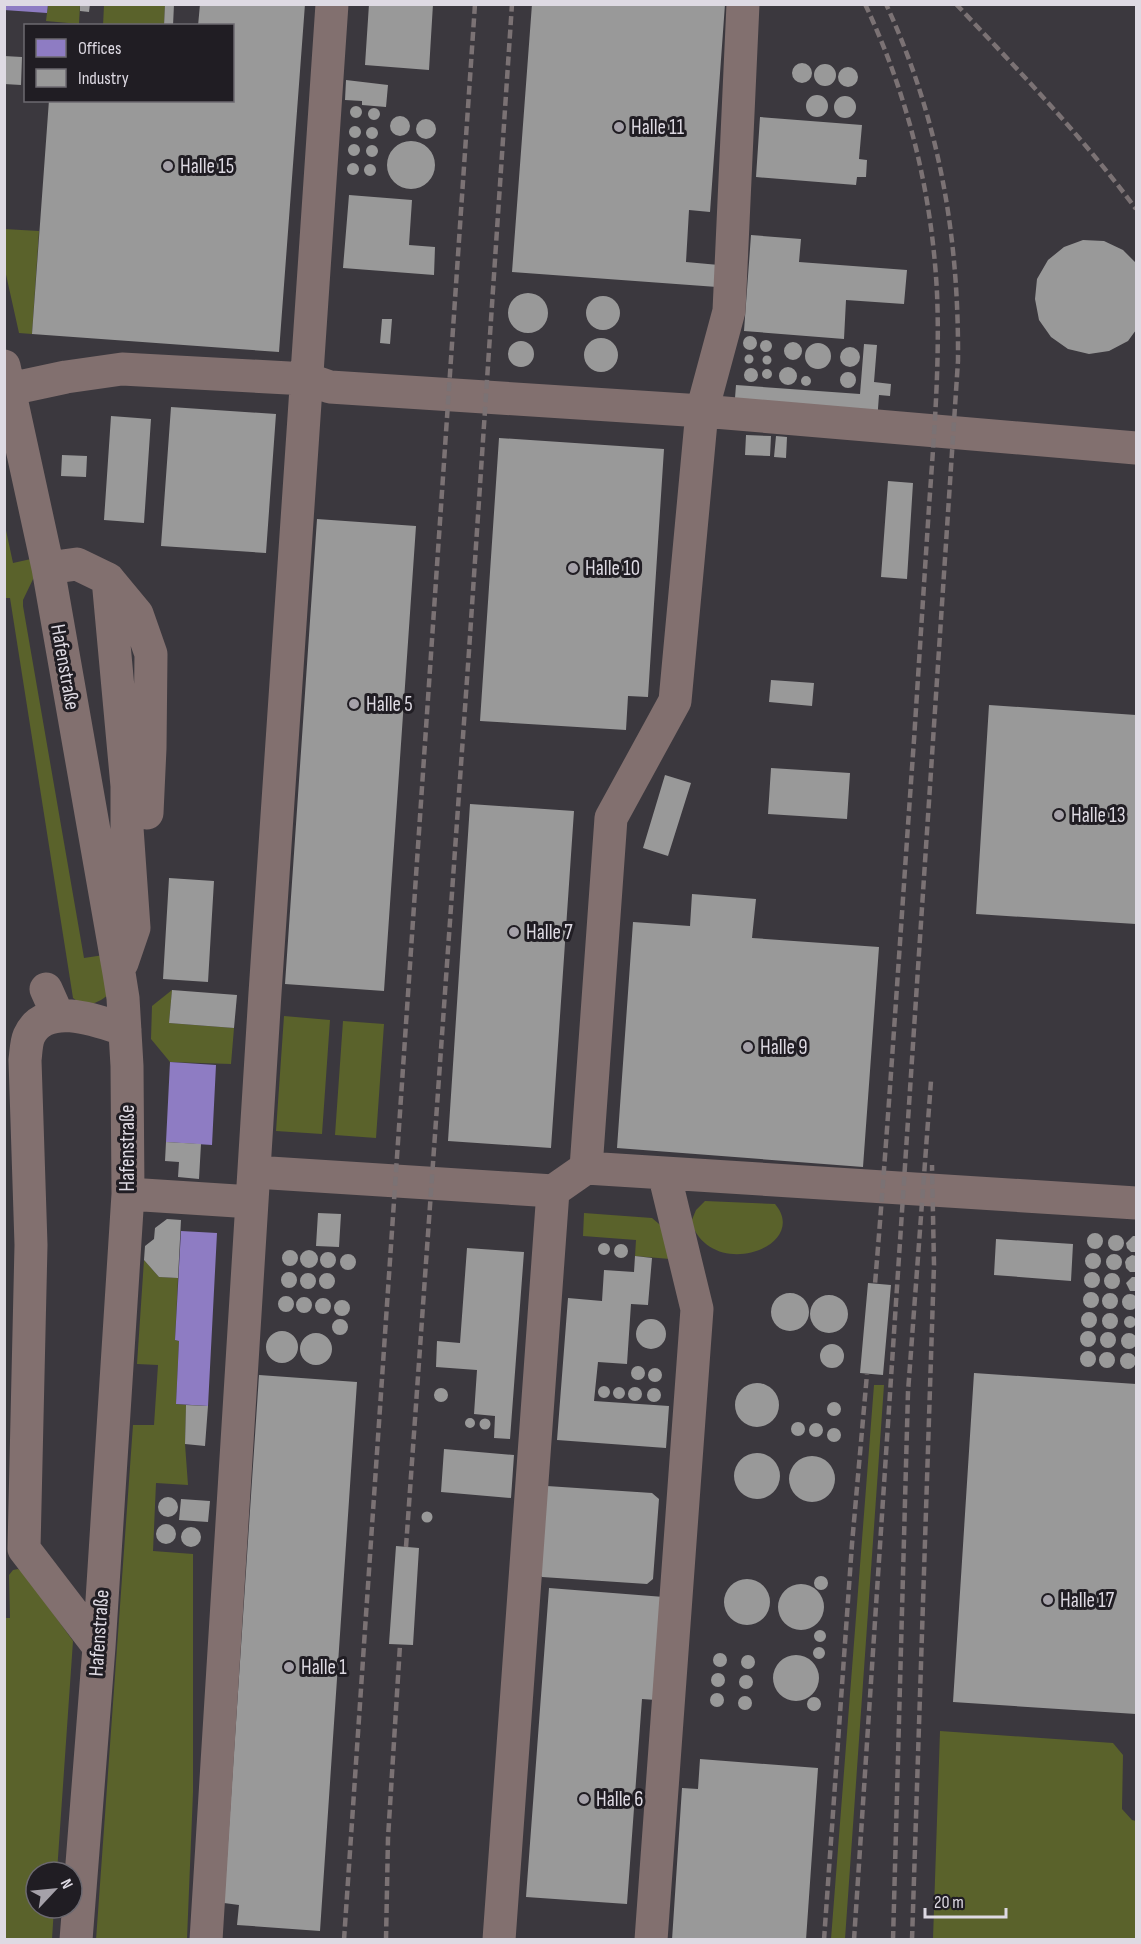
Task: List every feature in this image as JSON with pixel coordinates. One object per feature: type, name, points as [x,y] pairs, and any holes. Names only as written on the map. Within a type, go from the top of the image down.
[{"type":"street","points":[[206,1940],[253,1187],[332,4]]},
{"type":"street","points":[[586,1168],[611,818],[675,701],[702,411],[729,311],[743,4]]},
{"type":"street","points":[[7,378],[66,377],[122,369],[307,379],[330,387],[702,411],[1137,448]]},
{"type":"street","name":"Hafenstraße","points":[[7,378],[48,568],[119,973],[123,998],[127,1066],[128,1194],[99,1647],[76,1940]]},
{"type":"street","points":[[48,568],[78,564],[108,579],[127,786],[127,828],[134,928],[119,973]]},
{"type":"street","points":[[99,1647],[14,1548],[18,1245],[25,1060],[29,1036],[40,1023],[52,1002],[125,1030]]},
{"type":"street","points":[[128,1194],[253,1187],[553,1191],[586,1168],[1137,1203]]},
{"type":"street","points":[[651,1940],[697,1309],[664,1173]]},
{"type":"street","points":[[499,1940],[553,1191]]},
{"type":"green space","points":[[48,5],[80,5],[79,24],[46,21]]},
{"type":"green space","points":[[104,5],[165,5],[164,24],[103,24]]},
{"type":"green space","points":[[4,229],[39,231],[32,334],[19,333],[5,270]]},
{"type":"green space","points":[[4,521],[13,563],[31,559],[35,575],[23,600],[23,606],[84,958],[104,955],[109,994],[91,1004],[82,1003],[73,998],[10,598],[5,598]]},
{"type":"green space","points":[[172,990],[169,1023],[234,1028],[231,1064],[170,1062],[151,1039],[152,1006]]},
{"type":"green space","points":[[284,1016],[330,1020],[322,1134],[276,1131]]},
{"type":"green space","points":[[343,1021],[384,1024],[376,1138],[335,1135]]},
{"type":"green space","points":[[705,1201],[775,1204],[783,1219],[780,1233],[770,1244],[754,1252],[736,1254],[718,1251],[702,1240],[691,1222],[696,1210]]},
{"type":"green space","points":[[584,1213],[652,1218],[672,1235],[670,1259],[635,1256],[636,1240],[583,1236]]},
{"type":"green space","points":[[144,1260],[159,1277],[178,1278],[175,1340],[179,1341],[176,1404],[186,1405],[185,1444],[188,1485],[156,1483],[153,1551],[193,1554],[193,1792],[187,1939],[96,1940],[133,1425],[154,1425],[158,1365],[137,1364]]},
{"type":"green space","points":[[874,1385],[884,1385],[845,1939],[831,1939]]},
{"type":"green space","points":[[18,1569],[23,1572],[73,1641],[58,1860],[24,1860],[24,1920],[53,1920],[52,1939],[5,1939],[4,1618],[10,1618],[9,1575],[13,1570]]},
{"type":"green space","points":[[940,1731],[1113,1743],[1123,1755],[1122,1809],[1132,1820],[1136,1821],[1136,1939],[933,1939]]},
{"type":"building: Offices","points":[[4,4],[48,4],[47,13],[4,10]]},
{"type":"building: Offices","points":[[170,1062],[216,1065],[212,1145],[166,1142]]},
{"type":"building: Offices","points":[[181,1231],[217,1233],[208,1406],[176,1404],[179,1341],[175,1340]]},
{"type":"building: Industry","points":[[80,4],[90,4],[89,12],[80,11]]},
{"type":"building: Industry","points":[[165,4],[174,4],[173,24],[164,24]]},
{"type":"building: Industry","name":"Halle 15","points":[[200,4],[305,4],[279,352],[32,334],[49,102],[234,102],[234,24],[198,24]]},
{"type":"building: Industry","points":[[369,4],[433,4],[429,70],[365,65]]},
{"type":"building: Industry","name":"Halle 11","points":[[532,4],[725,4],[710,212],[689,210],[686,262],[719,265],[717,287],[512,272]]},
{"type":"building: Industry","points":[[4,56],[22,57],[21,85],[4,84]]},
{"type":"building: Industry","points":[[802,63],[809,66],[812,73],[809,80],[802,83],[795,80],[792,73],[795,66]]},
{"type":"building: Industry","points":[[825,64],[833,67],[836,75],[833,83],[825,86],[817,83],[814,75],[817,67]]},
{"type":"building: Industry","points":[[844,67],[852,67],[858,73],[858,81],[852,87],[844,87],[838,81],[838,73]]},
{"type":"building: Industry","points":[[346,80],[388,85],[386,107],[362,105],[362,101],[345,100]]},
{"type":"building: Industry","points":[[817,95],[825,98],[828,106],[825,114],[817,117],[809,114],[806,106],[809,98]]},
{"type":"building: Industry","points":[[841,96],[849,96],[856,103],[856,111],[849,118],[841,118],[834,111],[834,103]]},
{"type":"building: Industry","points":[[358,106],[361,107],[361,117],[354,118],[351,117],[350,110],[351,107]]},
{"type":"building: Industry","points":[[376,108],[379,109],[379,119],[372,120],[369,119],[368,112],[369,109]]},
{"type":"building: Industry","points":[[400,116],[407,119],[410,126],[407,133],[400,136],[393,133],[390,126],[393,119]]},
{"type":"building: Industry","points":[[760,117],[862,125],[859,159],[867,160],[866,177],[857,177],[856,185],[756,177]]},
{"type":"building: Industry","points":[[426,119],[433,122],[436,129],[433,136],[426,139],[419,136],[416,129],[419,122]]},
{"type":"building: Industry","points":[[357,126],[360,127],[360,137],[353,138],[350,137],[349,130],[350,127]]},
{"type":"building: Industry","points":[[374,127],[377,128],[377,138],[370,139],[367,138],[366,131],[367,128]]},
{"type":"building: Industry","points":[[411,141],[428,148],[435,165],[428,182],[411,189],[394,182],[387,165],[394,148]]},
{"type":"building: Industry","points":[[356,144],[359,145],[359,155],[352,156],[349,155],[348,148],[349,145]]},
{"type":"building: Industry","points":[[374,145],[377,146],[377,156],[370,157],[367,156],[366,149],[367,146]]},
{"type":"building: Industry","points":[[355,163],[358,164],[358,174],[351,175],[348,174],[347,167],[348,164]]},
{"type":"building: Industry","points":[[372,164],[375,165],[375,175],[368,176],[365,175],[364,168],[365,165]]},
{"type":"building: Industry","points":[[349,195],[412,200],[409,245],[435,247],[434,275],[343,268]]},
{"type":"building: Industry","points":[[751,235],[801,239],[799,262],[907,270],[904,304],[846,300],[844,339],[744,331]]},
{"type":"building: Industry","points":[[1083,240],[1104,241],[1123,250],[1136,263],[1136,330],[1128,341],[1109,351],[1089,354],[1068,349],[1051,337],[1039,320],[1035,299],[1037,279],[1048,260],[1064,247]]},
{"type":"building: Industry","points":[[528,293],[536,294],[542,299],[547,305],[547,321],[542,327],[536,332],[528,333],[520,332],[514,327],[509,321],[508,313],[509,305],[514,299],[520,294]]},
{"type":"building: Industry","points":[[603,296],[615,301],[620,313],[615,325],[603,330],[591,325],[586,313],[591,301]]},
{"type":"building: Industry","points":[[382,319],[392,319],[390,344],[380,343]]},
{"type":"building: Industry","points":[[750,336],[755,338],[757,343],[755,348],[750,350],[745,348],[743,343],[745,338]]},
{"type":"building: Industry","points":[[601,338],[613,343],[618,355],[613,367],[601,372],[589,367],[584,355],[589,343]]},
{"type":"building: Industry","points":[[768,340],[771,341],[771,351],[764,352],[761,351],[760,344],[761,341]]},
{"type":"building: Industry","points":[[521,341],[530,345],[534,354],[530,363],[521,367],[512,363],[508,354],[512,345]]},
{"type":"building: Industry","points":[[789,342],[797,342],[802,347],[800,358],[789,360],[784,355],[784,347]]},
{"type":"building: Industry","points":[[818,343],[827,347],[831,356],[827,365],[818,369],[809,365],[805,356],[809,347]]},
{"type":"building: Industry","points":[[864,344],[877,345],[874,382],[891,384],[890,396],[879,395],[877,422],[734,411],[736,385],[860,394]]},
{"type":"building: Industry","points":[[850,347],[857,350],[860,357],[857,364],[850,367],[843,364],[840,357],[843,350]]},
{"type":"building: Industry","points":[[749,354],[754,359],[749,364],[744,359]]},
{"type":"building: Industry","points":[[767,356],[771,360],[767,364],[763,360]]},
{"type":"building: Industry","points":[[784,367],[792,367],[797,372],[795,383],[784,385],[779,380],[779,372]]},
{"type":"building: Industry","points":[[748,368],[754,368],[758,375],[754,382],[748,382],[744,378],[744,372]]},
{"type":"building: Industry","points":[[767,369],[772,374],[767,379],[762,374]]},
{"type":"building: Industry","points":[[848,372],[854,374],[856,380],[854,386],[848,388],[842,386],[840,380],[842,374]]},
{"type":"building: Industry","points":[[806,376],[811,381],[806,386],[801,381]]},
{"type":"building: Industry","points":[[171,407],[276,414],[266,553],[161,546]]},
{"type":"building: Industry","points":[[111,416],[151,419],[144,523],[104,520]]},
{"type":"building: Industry","points":[[746,435],[771,436],[770,456],[745,455]]},
{"type":"building: Industry","points":[[776,436],[787,437],[786,458],[774,457]]},
{"type":"building: Industry","name":"Halle 10","points":[[499,438],[664,449],[648,697],[628,696],[626,730],[480,721]]},
{"type":"building: Industry","points":[[62,455],[87,456],[86,477],[61,476]]},
{"type":"building: Industry","points":[[888,481],[913,483],[907,579],[881,577]]},
{"type":"building: Industry","name":"Halle 5","points":[[317,519],[416,526],[384,991],[285,984]]},
{"type":"building: Industry","points":[[771,680],[814,683],[812,706],[769,702]]},
{"type":"building: Industry","name":"Halle 13","points":[[989,705],[1136,715],[1136,924],[976,914]]},
{"type":"building: Industry","points":[[771,768],[850,773],[847,819],[768,814]]},
{"type":"building: Industry","points":[[665,775],[691,783],[668,856],[643,848]]},
{"type":"building: Industry","name":"Halle 7","points":[[470,804],[574,811],[551,1148],[448,1141]]},
{"type":"building: Industry","points":[[169,878],[214,881],[208,982],[163,979]]},
{"type":"building: Industry","name":"Halle 9","points":[[692,894],[756,899],[752,938],[879,947],[863,1167],[617,1148],[633,922],[690,926]]},
{"type":"building: Industry","points":[[172,990],[237,995],[234,1028],[169,1023]]},
{"type":"building: Industry","points":[[166,1142],[201,1144],[199,1179],[178,1177],[179,1162],[165,1161]]},
{"type":"building: Industry","points":[[318,1213],[341,1214],[339,1247],[316,1246]]},
{"type":"building: Industry","points":[[167,1219],[181,1220],[178,1278],[159,1277],[144,1260],[145,1246],[154,1239],[155,1228]]},
{"type":"building: Industry","points":[[1092,1233],[1098,1233],[1103,1241],[1101,1247],[1092,1249],[1087,1244],[1087,1238]]},
{"type":"building: Industry","points":[[1113,1235],[1119,1235],[1124,1243],[1122,1249],[1113,1251],[1108,1246],[1108,1240]]},
{"type":"building: Industry","points":[[1136,1236],[1136,1252],[1131,1252],[1126,1243]]},
{"type":"building: Industry","points":[[996,1239],[1073,1244],[1071,1281],[994,1275]]},
{"type":"building: Industry","points":[[606,1243],[609,1244],[609,1254],[602,1255],[599,1254],[598,1247],[599,1244]]},
{"type":"building: Industry","points":[[621,1244],[626,1246],[628,1251],[626,1256],[621,1258],[616,1256],[614,1251],[616,1246]]},
{"type":"building: Industry","points":[[467,1248],[524,1252],[510,1439],[494,1438],[495,1416],[474,1414],[477,1370],[436,1367],[437,1341],[460,1343]]},
{"type":"building: Industry","points":[[287,1250],[293,1250],[298,1258],[296,1264],[287,1266],[282,1261],[282,1255]]},
{"type":"building: Industry","points":[[309,1250],[315,1253],[318,1259],[315,1265],[309,1268],[303,1265],[300,1259],[303,1253]]},
{"type":"building: Industry","points":[[325,1252],[331,1252],[336,1260],[334,1266],[325,1268],[320,1263],[320,1257]]},
{"type":"building: Industry","points":[[1090,1253],[1096,1253],[1101,1261],[1099,1267],[1090,1269],[1085,1264],[1085,1258]]},
{"type":"building: Industry","points":[[345,1254],[351,1254],[356,1262],[354,1268],[345,1270],[340,1265],[340,1259]]},
{"type":"building: Industry","points":[[1111,1254],[1117,1254],[1122,1262],[1120,1268],[1111,1270],[1106,1265],[1106,1259]]},
{"type":"building: Industry","points":[[1132,1255],[1136,1256],[1135,1272],[1130,1272],[1126,1268],[1125,1262]]},
{"type":"building: Industry","points":[[635,1256],[652,1258],[648,1305],[631,1304],[627,1364],[598,1362],[594,1401],[669,1406],[666,1448],[557,1440],[568,1298],[602,1301],[604,1270],[634,1272]]},
{"type":"building: Industry","points":[[286,1272],[292,1272],[297,1280],[295,1286],[286,1288],[281,1283],[281,1277]]},
{"type":"building: Industry","points":[[1089,1272],[1095,1272],[1100,1280],[1098,1286],[1089,1288],[1084,1283],[1084,1277]]},
{"type":"building: Industry","points":[[305,1273],[311,1273],[316,1281],[314,1287],[305,1289],[300,1284],[300,1278]]},
{"type":"building: Industry","points":[[324,1273],[330,1273],[335,1281],[333,1287],[324,1289],[319,1284],[319,1278]]},
{"type":"building: Industry","points":[[1109,1273],[1115,1273],[1120,1281],[1118,1287],[1109,1289],[1104,1284],[1104,1278]]},
{"type":"building: Industry","points":[[1132,1277],[1136,1277],[1135,1291],[1130,1291],[1126,1283]]},
{"type":"building: Industry","points":[[868,1283],[891,1285],[883,1375],[860,1373]]},
{"type":"building: Industry","points":[[1088,1292],[1094,1292],[1099,1300],[1097,1306],[1088,1308],[1083,1303],[1083,1297]]},
{"type":"building: Industry","points":[[790,1293],[803,1299],[809,1312],[803,1325],[790,1331],[777,1325],[771,1312],[777,1299]]},
{"type":"building: Industry","points":[[1110,1293],[1116,1295],[1118,1301],[1116,1307],[1110,1309],[1104,1307],[1102,1301],[1104,1295]]},
{"type":"building: Industry","points":[[1130,1294],[1136,1296],[1138,1302],[1136,1308],[1130,1310],[1124,1308],[1122,1302],[1124,1296]]},
{"type":"building: Industry","points":[[829,1295],[842,1301],[848,1314],[842,1327],[829,1333],[816,1327],[810,1314],[816,1301]]},
{"type":"building: Industry","points":[[283,1296],[289,1296],[294,1304],[292,1310],[283,1312],[278,1307],[278,1301]]},
{"type":"building: Industry","points":[[301,1297],[307,1297],[312,1305],[310,1311],[301,1313],[296,1308],[296,1302]]},
{"type":"building: Industry","points":[[320,1298],[326,1298],[331,1306],[329,1312],[320,1314],[315,1309],[315,1303]]},
{"type":"building: Industry","points":[[339,1300],[345,1300],[350,1308],[348,1314],[339,1316],[334,1311],[334,1305]]},
{"type":"building: Industry","points":[[1089,1312],[1095,1314],[1097,1320],[1095,1326],[1089,1328],[1083,1326],[1081,1320],[1083,1314]]},
{"type":"building: Industry","points":[[1110,1313],[1116,1315],[1118,1321],[1116,1327],[1110,1329],[1104,1327],[1102,1321],[1104,1315]]},
{"type":"building: Industry","points":[[1132,1316],[1136,1322],[1132,1328],[1128,1328],[1124,1320]]},
{"type":"building: Industry","points":[[337,1319],[343,1319],[348,1327],[346,1333],[337,1335],[332,1330],[332,1324]]},
{"type":"building: Industry","points":[[651,1319],[662,1323],[666,1334],[662,1345],[651,1349],[640,1345],[636,1334],[640,1323]]},
{"type":"building: Industry","points":[[282,1331],[293,1336],[298,1347],[293,1358],[282,1363],[271,1358],[266,1347],[271,1336]]},
{"type":"building: Industry","points":[[1088,1331],[1094,1333],[1096,1339],[1094,1345],[1088,1347],[1082,1345],[1080,1339],[1082,1333]]},
{"type":"building: Industry","points":[[1108,1332],[1114,1334],[1116,1340],[1114,1346],[1108,1348],[1102,1346],[1100,1340],[1102,1334]]},
{"type":"building: Industry","points":[[316,1333],[327,1338],[332,1349],[327,1360],[316,1365],[305,1360],[300,1349],[305,1338]]},
{"type":"building: Industry","points":[[1129,1333],[1135,1335],[1137,1341],[1135,1347],[1129,1349],[1123,1347],[1121,1341],[1123,1335]]},
{"type":"building: Industry","points":[[832,1344],[837,1345],[843,1351],[843,1361],[837,1367],[832,1368],[827,1367],[821,1361],[820,1356],[821,1351],[827,1345]]},
{"type":"building: Industry","points":[[1088,1351],[1094,1353],[1096,1359],[1094,1365],[1088,1367],[1082,1365],[1080,1359],[1082,1353]]},
{"type":"building: Industry","points":[[1107,1352],[1113,1354],[1115,1360],[1113,1366],[1107,1368],[1101,1366],[1099,1360],[1101,1354]]},
{"type":"building: Industry","points":[[1128,1353],[1134,1355],[1136,1361],[1134,1367],[1128,1369],[1122,1367],[1120,1361],[1122,1355]]},
{"type":"building: Industry","points":[[635,1366],[641,1366],[645,1373],[641,1380],[635,1380],[631,1376],[631,1370]]},
{"type":"building: Industry","points":[[655,1368],[660,1370],[662,1375],[660,1380],[655,1382],[650,1380],[648,1375],[650,1370]]},
{"type":"building: Industry","name":"Halle 17","points":[[974,1373],[1136,1384],[1136,1714],[953,1702]]},
{"type":"building: Industry","name":"Halle 1","points":[[259,1375],[357,1382],[320,1931],[237,1925],[239,1905],[224,1903]]},
{"type":"building: Industry","points":[[757,1383],[773,1389],[779,1405],[773,1421],[757,1427],[741,1421],[735,1405],[741,1389]]},
{"type":"building: Industry","points":[[604,1386],[610,1392],[604,1398],[598,1392]]},
{"type":"building: Industry","points":[[619,1387],[625,1393],[619,1399],[613,1393]]},
{"type":"building: Industry","points":[[635,1387],[640,1389],[642,1394],[640,1399],[635,1401],[630,1399],[628,1394],[630,1389]]},
{"type":"building: Industry","points":[[438,1388],[444,1388],[448,1395],[444,1402],[438,1402],[434,1398],[434,1392]]},
{"type":"building: Industry","points":[[651,1388],[657,1388],[661,1395],[657,1402],[651,1402],[647,1398],[647,1392]]},
{"type":"building: Industry","points":[[834,1402],[839,1404],[841,1409],[839,1414],[834,1416],[829,1414],[827,1409],[829,1404]]},
{"type":"building: Industry","points":[[186,1405],[208,1406],[205,1446],[185,1444]]},
{"type":"building: Industry","points":[[470,1418],[474,1419],[474,1427],[470,1428],[466,1427],[465,1423],[466,1419]]},
{"type":"building: Industry","points":[[485,1419],[489,1420],[489,1428],[485,1429],[481,1428],[480,1424],[481,1420]]},
{"type":"building: Industry","points":[[798,1422],[803,1424],[805,1429],[803,1434],[798,1436],[793,1434],[791,1429],[793,1424]]},
{"type":"building: Industry","points":[[813,1423],[819,1423],[823,1430],[819,1437],[813,1437],[809,1433],[809,1427]]},
{"type":"building: Industry","points":[[831,1428],[837,1428],[841,1435],[837,1442],[831,1442],[827,1438],[827,1432]]},
{"type":"building: Industry","points":[[444,1449],[514,1455],[511,1498],[441,1492]]},
{"type":"building: Industry","points":[[757,1453],[773,1460],[780,1476],[773,1492],[757,1499],[741,1492],[734,1476],[741,1460]]},
{"type":"building: Industry","points":[[812,1456],[821,1457],[829,1462],[834,1470],[834,1488],[829,1496],[821,1501],[812,1502],[803,1501],[795,1496],[790,1488],[789,1479],[790,1470],[795,1462],[803,1457]]},
{"type":"building: Industry","points":[[547,1486],[652,1493],[659,1499],[653,1579],[647,1584],[542,1577],[536,1569]]},
{"type":"building: Industry","points":[[164,1497],[172,1497],[178,1503],[178,1511],[172,1517],[164,1517],[158,1511],[158,1503]]},
{"type":"building: Industry","points":[[181,1499],[210,1501],[208,1522],[179,1520]]},
{"type":"building: Industry","points":[[427,1511],[433,1517],[427,1523],[421,1517]]},
{"type":"building: Industry","points":[[162,1524],[170,1524],[176,1530],[176,1538],[170,1544],[162,1544],[156,1538],[156,1530]]},
{"type":"building: Industry","points":[[187,1527],[195,1527],[201,1533],[201,1541],[195,1547],[187,1547],[181,1541],[181,1533]]},
{"type":"building: Industry","points":[[396,1546],[419,1548],[413,1645],[389,1644]]},
{"type":"building: Industry","points":[[818,1576],[824,1576],[828,1583],[824,1590],[818,1590],[814,1586],[814,1580]]},
{"type":"building: Industry","points":[[747,1579],[756,1580],[763,1586],[769,1593],[769,1611],[763,1618],[756,1624],[747,1625],[738,1624],[731,1618],[725,1611],[724,1602],[725,1593],[731,1586],[738,1580]]},
{"type":"building: Industry","points":[[801,1584],[810,1585],[817,1591],[823,1598],[823,1616],[817,1623],[810,1629],[801,1630],[792,1629],[785,1623],[779,1616],[778,1607],[779,1598],[785,1591],[792,1585]]},
{"type":"building: Industry","name":"Halle 6","points":[[549,1588],[664,1597],[656,1700],[642,1699],[627,1904],[526,1897]]},
{"type":"building: Industry","points":[[822,1630],[826,1636],[822,1642],[818,1642],[814,1634]]},
{"type":"building: Industry","points":[[821,1647],[825,1653],[821,1659],[817,1659],[813,1651]]},
{"type":"building: Industry","points":[[720,1653],[725,1655],[727,1660],[725,1665],[720,1667],[715,1665],[713,1660],[715,1655]]},
{"type":"building: Industry","points":[[748,1655],[753,1657],[755,1662],[753,1667],[748,1669],[743,1667],[741,1662],[743,1657]]},
{"type":"building: Industry","points":[[796,1655],[805,1656],[813,1661],[818,1669],[818,1687],[813,1695],[805,1700],[796,1701],[787,1700],[779,1695],[774,1687],[773,1678],[774,1669],[779,1661],[787,1656]]},
{"type":"building: Industry","points":[[718,1673],[723,1675],[725,1680],[723,1685],[718,1687],[713,1685],[711,1680],[713,1675]]},
{"type":"building: Industry","points":[[746,1675],[751,1677],[753,1682],[751,1687],[746,1689],[741,1687],[739,1682],[741,1677]]},
{"type":"building: Industry","points":[[717,1693],[722,1695],[724,1700],[722,1705],[717,1707],[712,1705],[710,1700],[712,1695]]},
{"type":"building: Industry","points":[[745,1696],[750,1698],[752,1703],[750,1708],[745,1710],[740,1708],[738,1703],[740,1698]]},
{"type":"building: Industry","points":[[811,1697],[817,1697],[821,1704],[817,1711],[811,1711],[807,1707],[807,1701]]},
{"type":"building: Industry","points":[[700,1759],[818,1768],[806,1940],[672,1940],[682,1788],[698,1789]]},
{"type":"railway","points":[[344,1940],[475,4]]},
{"type":"railway","points":[[406,1547],[512,4]]},
{"type":"railway","points":[[865,4],[894,73],[915,145],[930,218],[938,320],[933,453],[875,1284]]},
{"type":"railway","points":[[854,1940],[958,361],[955,268],[942,178],[920,91],[886,4]]},
{"type":"railway","points":[[956,4],[1072,130],[1136,209]]},
{"type":"railway","points":[[893,1940],[908,1392],[931,1081]]},
{"type":"railway","points":[[912,1940],[934,1265],[932,1165]]},
{"type":"railway","points":[[824,1940],[852,1544],[867,1374]]},
{"type":"railway","points":[[386,1940],[388,1838],[400,1645]]},
{"type":"place","name":"Halle 11","points":[[619,127]]},
{"type":"place","name":"Halle 15","points":[[168,166]]},
{"type":"place","name":"Halle 10","points":[[573,568]]},
{"type":"place","name":"Halle 5","points":[[354,704]]},
{"type":"place","name":"Halle 13","points":[[1059,815]]},
{"type":"place","name":"Halle 7","points":[[514,932]]},
{"type":"place","name":"Halle 9","points":[[748,1047]]},
{"type":"place","name":"Halle 17","points":[[1048,1600]]},
{"type":"place","name":"Halle 1","points":[[289,1667]]},
{"type":"place","name":"Halle 6","points":[[584,1799]]}]
